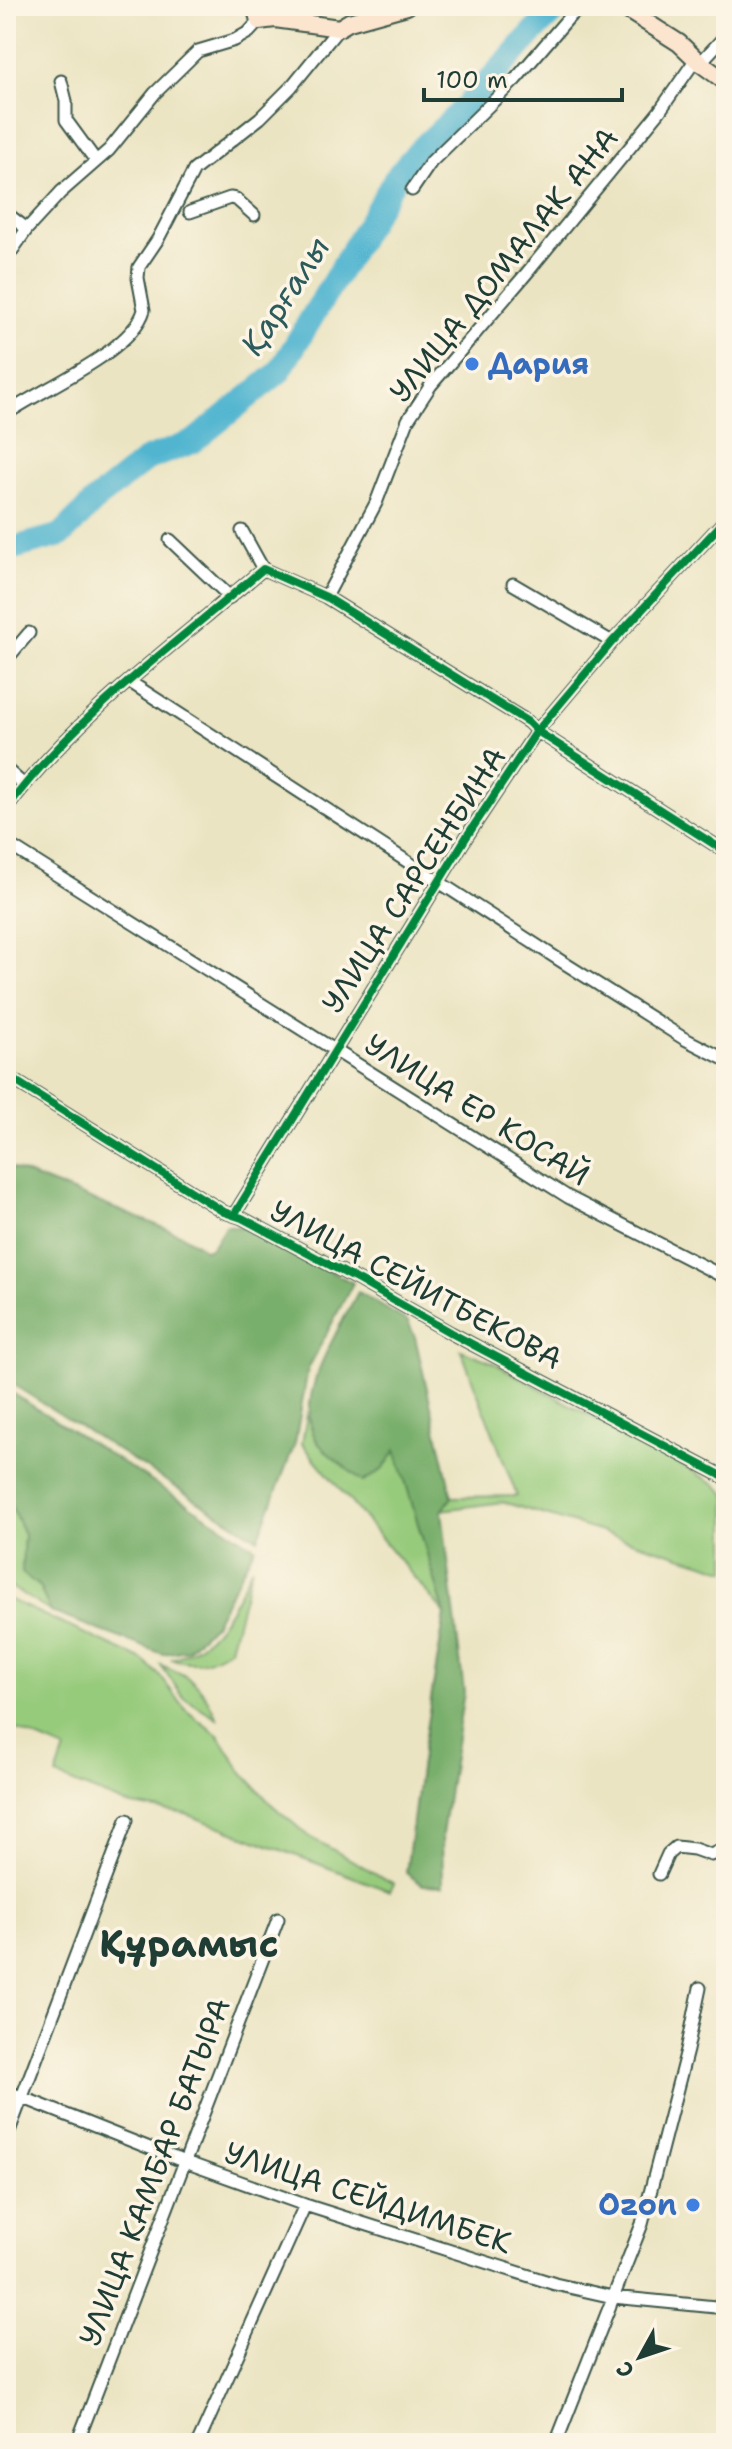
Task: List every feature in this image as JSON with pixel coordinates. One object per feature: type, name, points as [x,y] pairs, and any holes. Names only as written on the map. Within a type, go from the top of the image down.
[{"type":"street","points":[[6,414],[83,370],[133,330],[144,310],[139,267],[158,239],[194,170],[260,118],[291,87],[339,28],[349,22],[407,6]]},
{"type":"street","points":[[412,190],[431,162],[515,80],[570,16],[580,9],[594,6]]},
{"type":"street","points":[[621,6],[679,43],[726,82]]},
{"type":"street","points":[[6,259],[27,229],[61,192],[109,150],[155,93],[198,51],[235,40],[249,32],[257,13],[275,19],[339,28]]},
{"type":"street","name":"УЛИЦА ДОМАЛАК АНА","points":[[326,597],[376,503],[408,420],[431,385],[526,274],[698,61],[726,35]]},
{"type":"street","points":[[61,81],[66,101],[66,120],[96,161]]},
{"type":"street","points":[[177,201],[193,216],[230,198],[236,199],[254,215]]},
{"type":"street","points":[[6,213],[27,229]]},
{"type":"street","name":"УЛИЦА САРСЕНБИНА","points":[[234,1215],[334,1049],[537,731],[612,642],[726,519]]},
{"type":"street","points":[[242,531],[263,569],[326,597],[528,722],[537,731],[726,852]]},
{"type":"street","points":[[170,540],[230,597]]},
{"type":"street","points":[[6,809],[80,725],[263,569]]},
{"type":"street","points":[[513,584],[612,642]]},
{"type":"street","points":[[6,660],[29,633]]},
{"type":"street","points":[[130,682],[683,1038],[726,1060]]},
{"type":"street","points":[[6,769],[24,785]]},
{"type":"street","name":"УЛИЦА ЕР КОСАЙ","points":[[6,843],[568,1197],[726,1278]]},
{"type":"street","name":"УЛИЦА СЕЙИТБЕКОВА","points":[[6,1075],[224,1212],[360,1281],[451,1333],[726,1478]]},
{"type":"street","points":[[6,2139],[127,1820]]},
{"type":"street","points":[[659,1874],[668,1854],[676,1847],[711,1855],[726,1847]]},
{"type":"street","name":"УЛИЦА КАМБАР БАТЫРА","points":[[77,2443],[278,1919]]},
{"type":"street","points":[[556,2443],[642,2224],[700,1988]]},
{"type":"street","name":"УЛИЦА СЕЙДИМБЕК","points":[[6,2091],[185,2162],[305,2205],[555,2284],[613,2297],[726,2308]]},
{"type":"street","points":[[198,2443],[305,2205]]},
{"type":"green space","points":[[6,1166],[182,1235],[206,1250],[212,1247],[226,1225],[246,1228],[353,1283],[308,1369],[295,1443],[258,1539],[6,1380]]},
{"type":"green space","points":[[358,1292],[408,1322],[415,1337],[452,1497],[442,1511],[464,1692],[442,1834],[443,1886],[423,1885],[406,1873],[445,1614],[396,1450],[383,1469],[363,1482],[321,1446],[311,1424],[310,1405],[321,1365]]},
{"type":"green space","points":[[461,1350],[492,1362],[714,1483],[726,1494],[726,1570],[503,1502],[442,1510],[452,1497],[517,1496]]},
{"type":"green space","points":[[6,1389],[255,1547],[214,1624],[187,1650],[163,1654],[51,1612],[39,1586],[22,1573],[24,1534],[6,1495]]},
{"type":"green space","points":[[307,1414],[317,1442],[363,1482],[396,1449],[445,1614],[302,1444]]},
{"type":"green space","points":[[6,1495],[24,1534],[22,1572],[39,1586],[51,1612],[6,1584]]},
{"type":"green space","points":[[252,1567],[230,1648],[202,1661],[171,1659],[200,1645],[211,1635],[230,1610]]},
{"type":"green space","points":[[6,1598],[143,1660],[160,1676],[187,1711],[219,1736],[240,1769],[269,1802],[307,1835],[394,1884],[390,1891],[186,1814],[126,1804],[56,1776],[65,1750],[6,1725]]},
{"type":"green space","points":[[161,1665],[196,1684],[217,1718],[183,1697]]},
{"type":"waterway","name":"Қарғалы","points":[[6,550],[61,535],[97,499],[147,459],[193,442],[279,372],[395,179],[560,6]]},
{"type":"cycle path","points":[[234,1215],[467,836],[537,731],[612,642],[726,519]]},
{"type":"cycle path","points":[[6,809],[63,743],[127,682],[263,569],[326,597],[528,722],[537,731],[726,852]]},
{"type":"cycle path","points":[[6,1075],[224,1212],[242,1218],[451,1333],[726,1478]]},
{"type":"place","name":"Дария","points":[[472,364]]},
{"type":"place","name":"Ozon","points":[[693,2205]]},
{"type":"district","name":"Құрамыс","points":[[189,1944]]}]
